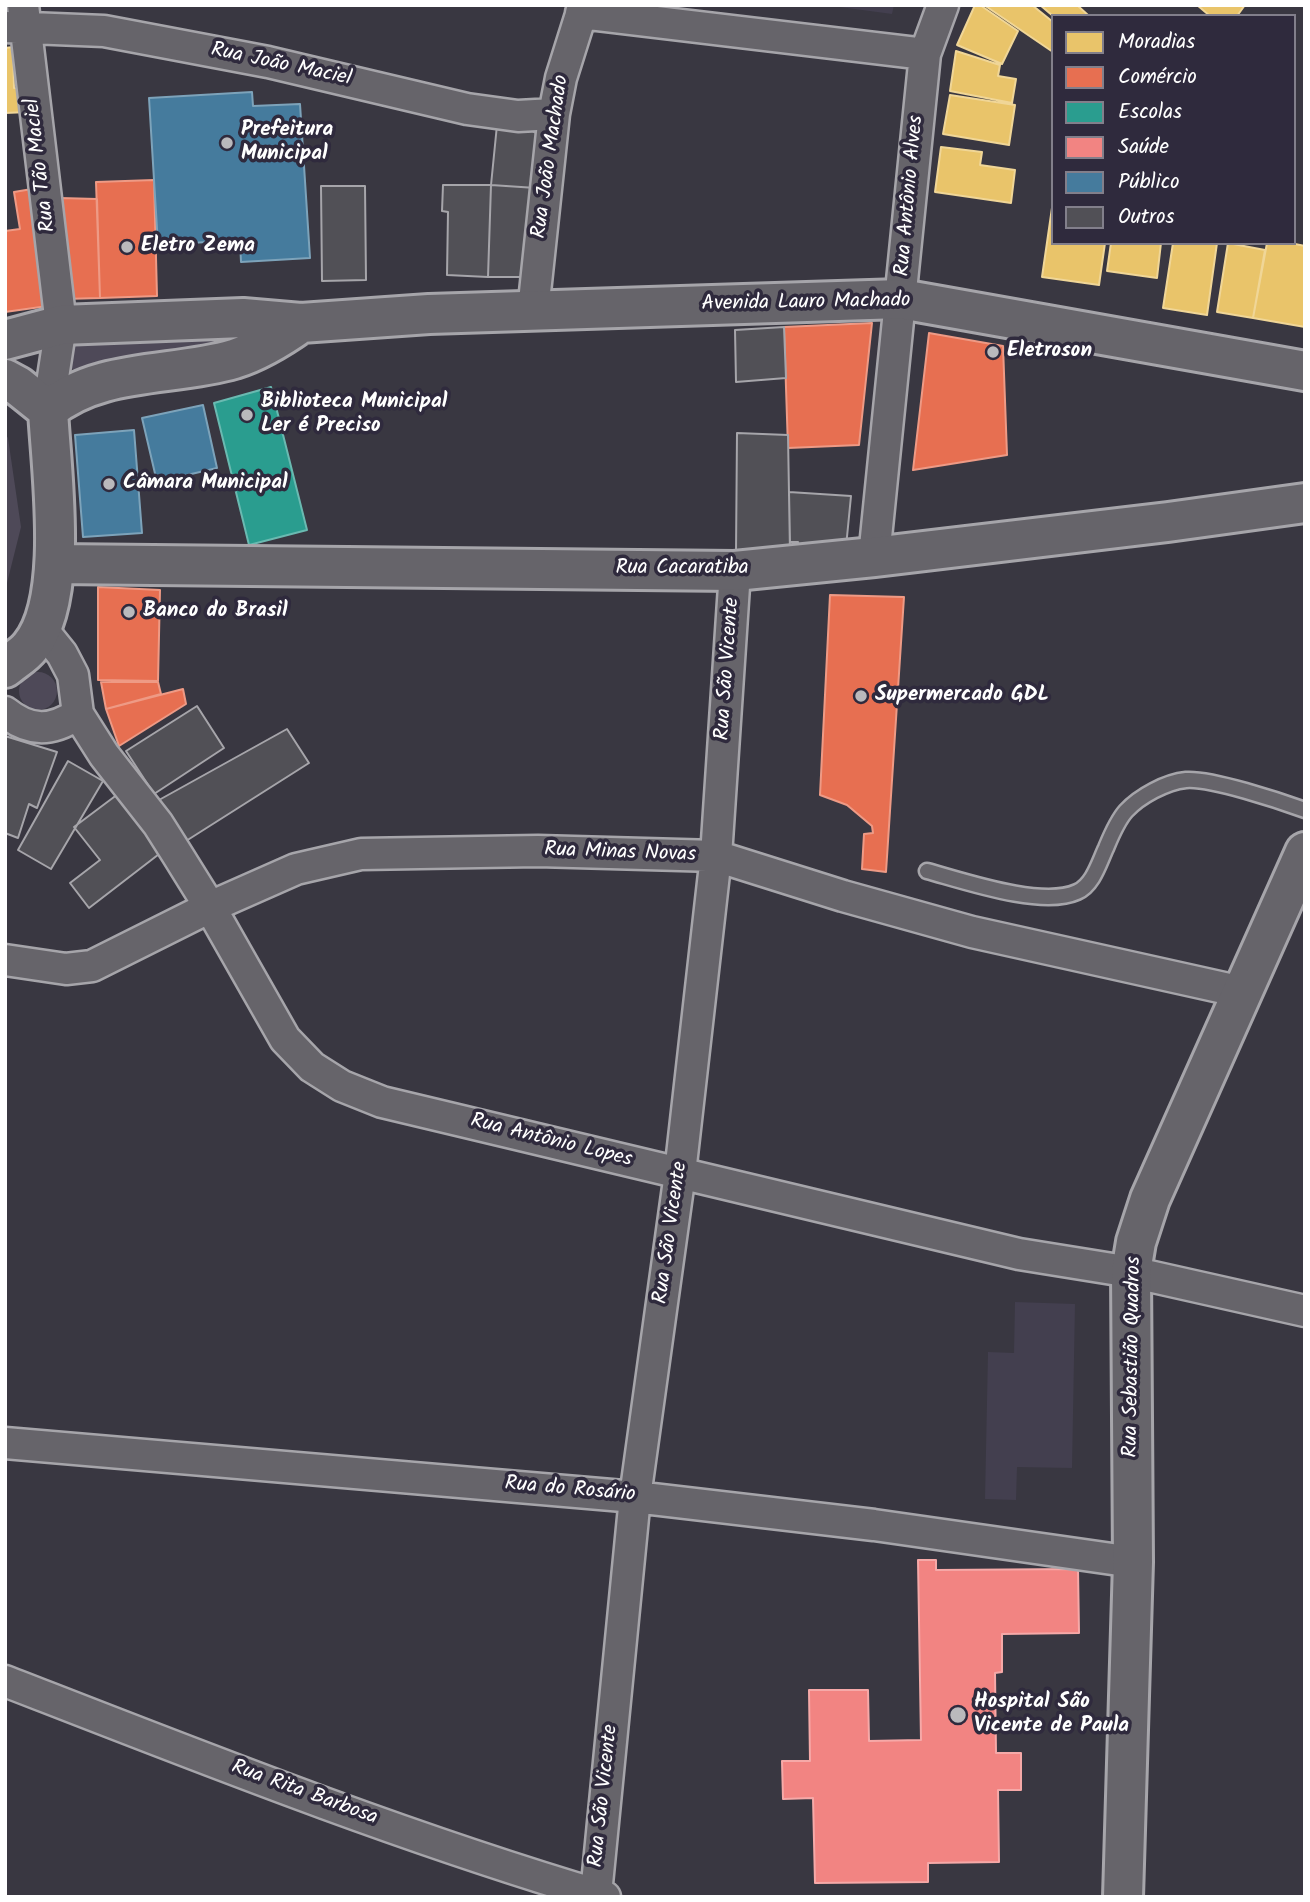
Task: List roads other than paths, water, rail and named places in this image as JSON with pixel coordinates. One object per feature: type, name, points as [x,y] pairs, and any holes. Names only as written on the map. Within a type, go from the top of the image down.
[{"type":"street","name":"Rua Antônio Alves","points":[[874,557],[925,54],[943,5]]},
{"type":"street","points":[[583,9],[925,54]]},
{"type":"street","name":"Rua João Machado","points":[[533,311],[554,114],[561,78],[583,9]]},
{"type":"street","name":"Rua João Maciel","points":[[18,20],[104,31],[293,68],[467,109],[519,116],[554,114]]},
{"type":"street","name":"Rua Tão Maciel","points":[[18,20],[61,325],[48,410]]},
{"type":"street","name":"Avenida Lauro Machado","points":[[5,340],[61,325],[243,318],[301,323],[429,313],[901,299],[1305,371]]},
{"type":"street","name":"Avenida Lauro Machado","points":[[48,410],[64,397],[99,382],[187,369],[235,358],[274,342],[301,323]]},
{"type":"street","points":[[5,379],[48,410],[56,564],[50,600],[41,628],[30,647],[5,668]]},
{"type":"street","name":"Rua Cacaratiba","points":[[56,564],[735,570],[1168,523],[1305,503]]},
{"type":"street","name":"Rua São Vicente","points":[[601,1895],[635,1497],[680,1173],[716,856],[735,570]]},
{"type":"street","name":"Rua Antônio Lopes","points":[[41,628],[62,654],[72,675],[78,714],[104,755],[158,824],[210,907],[285,1039],[313,1067],[342,1086],[382,1102],[1019,1254],[1131,1272],[1305,1311]]},
{"type":"street","points":[[5,712],[29,726],[43,727],[62,724],[78,714]]},
{"type":"street","name":"Rua Minas Novas","points":[[5,960],[66,969],[92,966],[210,907],[296,869],[361,853],[538,851],[716,856],[843,896],[972,932],[1242,992]]},
{"type":"street","name":"Rua Sebastião Quadros","points":[[1123,1897],[1133,1562],[1131,1272],[1136,1242],[1150,1199],[1242,992],[1300,877]]},
{"type":"street","name":"Rua do Rosário","points":[[5,1443],[635,1497],[927,1532],[1133,1562]]},
{"type":"street","name":"Rua Rita Barbosa","points":[[5,1681],[456,1849],[601,1895]]},
{"type":"lane","points":[[927,871],[1008,892],[1060,896],[1076,893],[1086,887],[1126,811],[1159,788],[1176,782],[1190,780],[1227,787],[1305,810]]},
{"type":"place","name":"Prefeitura Municipal","points":[[227,143]]},
{"type":"place","name":"Eletro Zema","points":[[127,247]]},
{"type":"place","name":"Eletroson","points":[[993,352]]},
{"type":"place","name":"Biblioteca Municipal Ler é Preciso","points":[[247,415]]},
{"type":"place","name":"Câmara Municipal","points":[[109,484]]},
{"type":"place","name":"Banco do Brasil","points":[[129,612]]},
{"type":"place","name":"Supermercado GDL","points":[[861,696]]},
{"type":"place","name":"Hospital São Vicente de Paula","points":[[958,1715]]}]
